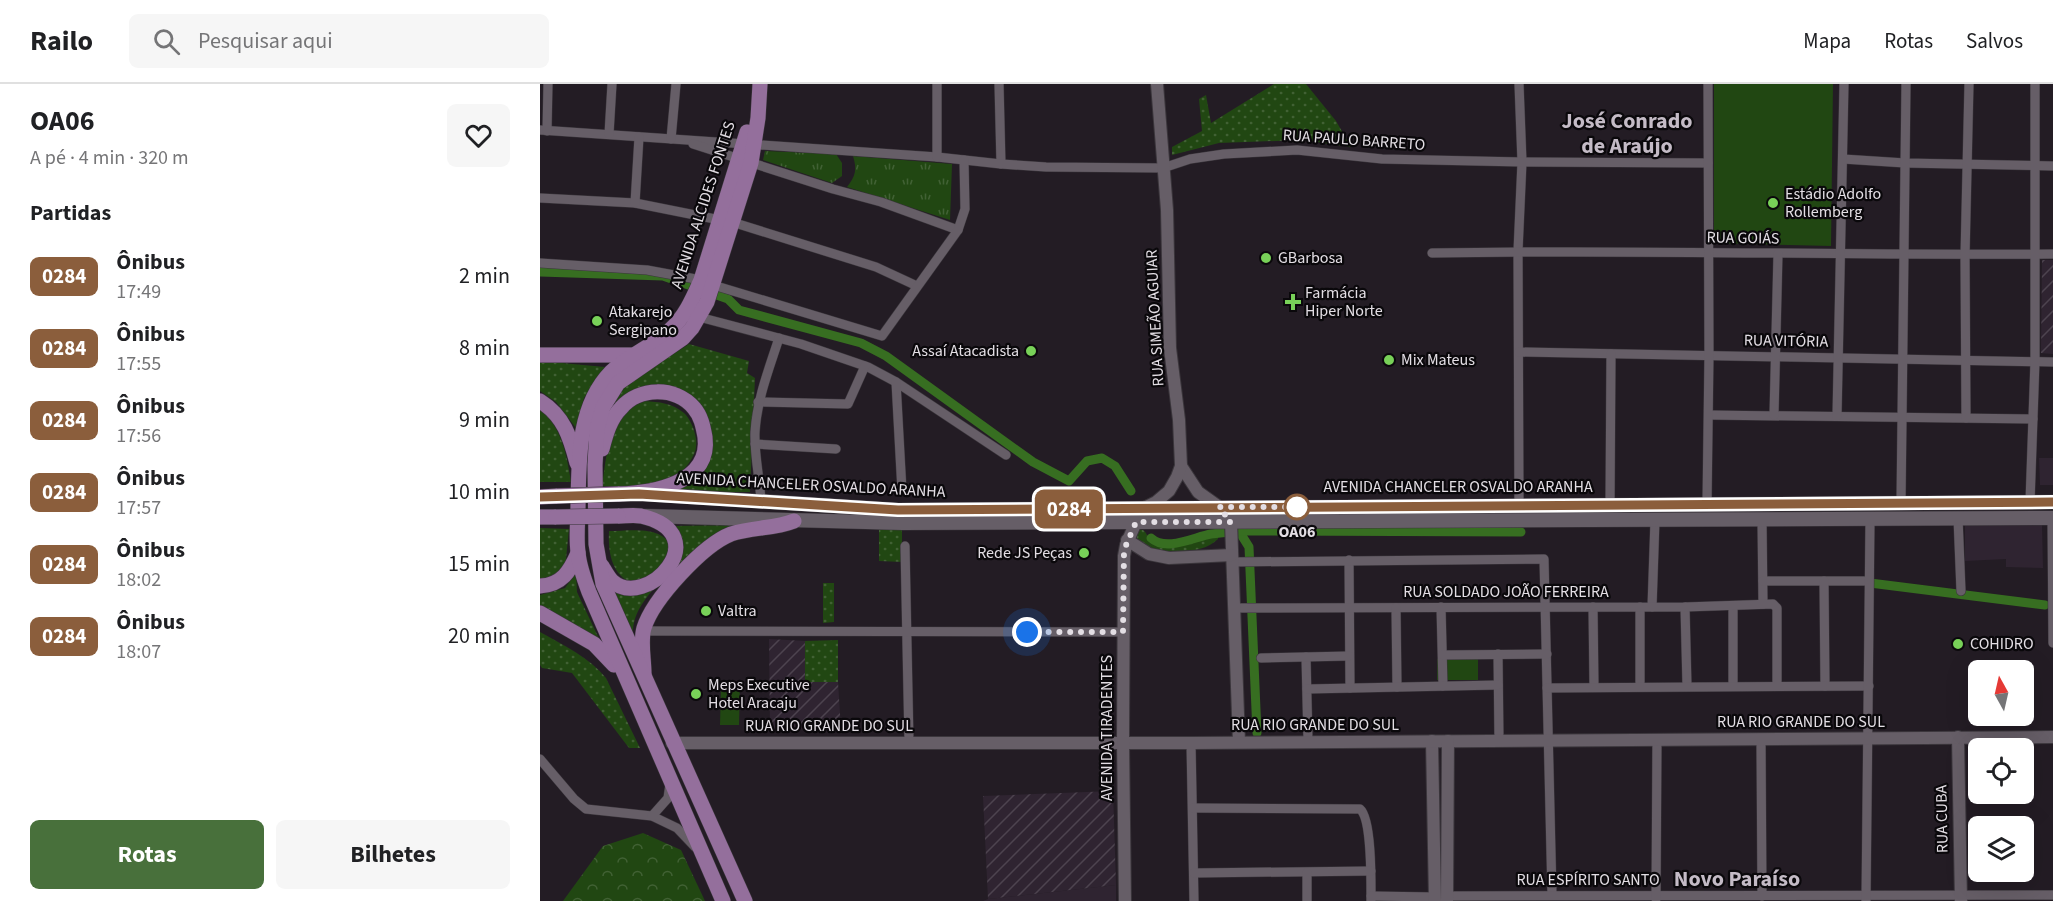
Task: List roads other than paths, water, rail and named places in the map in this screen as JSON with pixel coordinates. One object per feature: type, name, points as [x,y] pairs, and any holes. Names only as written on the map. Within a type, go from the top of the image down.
[{"type":"main road","name":"AVENIDA ALCIDES FONTES","points":[[750,84],[750,144]]},
{"type":"main road","name":"AVENIDA ALCIDES FONTES","points":[[745,901],[672,743],[603,584],[597,558],[595,465],[597,429],[609,395],[628,374],[683,338],[699,317],[704,290],[750,144],[760,84]]},
{"type":"main road","name":"AVENIDA ALCIDES FONTES","points":[[579,472],[583,429],[597,390],[606,378],[631,356],[670,330],[704,290]]},
{"type":"main road","points":[[540,355],[631,356]]},
{"type":"main road","points":[[595,465],[613,418],[630,400],[640,394],[661,391],[688,402],[703,424],[704,452],[699,465],[689,477],[678,483],[639,494]]},
{"type":"main road","points":[[540,401],[556,413],[564,424],[579,472],[578,553],[589,592],[723,901]]},
{"type":"main road","name":"AVENIDA CHANCELER OSVALDO ARANHA","points":[[540,497],[639,494],[898,510],[2053,502]]},
{"type":"main road","points":[[597,558],[613,581],[628,588],[652,582],[662,575],[675,557],[675,540],[664,527],[641,516]]},
{"type":"main road","name":"AVENIDA CHANCELER OSVALDO ARANHA","points":[[540,517],[641,516],[903,523],[1136,522],[1232,529],[1655,520],[2052,518]]},
{"type":"main road","points":[[644,680],[643,631],[654,604],[667,589],[713,544],[732,534],[794,521]]},
{"type":"main road","points":[[540,586],[560,581],[571,568],[578,553]]},
{"type":"main road","points":[[540,613],[594,644],[606,654],[624,677]]},
{"type":"street","points":[[548,84],[543,131],[676,140],[881,202],[958,230]]},
{"type":"street","points":[[609,134],[612,84]]},
{"type":"street","points":[[676,84],[676,140]]},
{"type":"street","points":[[937,84],[937,157]]},
{"type":"street","points":[[999,84],[1001,164]]},
{"type":"street","name":"RUA SIMEÃO AGUIAR","points":[[1157,84],[1167,210],[1169,336],[1179,420],[1181,466]]},
{"type":"street","points":[[1519,84],[1522,162],[1518,251],[1519,506]]},
{"type":"street","points":[[1707,504],[1708,84]]},
{"type":"street","points":[[1837,416],[1844,84]]},
{"type":"street","points":[[1901,503],[1906,84]]},
{"type":"street","points":[[1966,418],[1965,256],[1969,84]]},
{"type":"street","points":[[2030,502],[2035,361],[2035,84]]},
{"type":"street","points":[[634,203],[639,137]]},
{"type":"street","name":"RUA PAULO BARRETO","points":[[676,140],[937,157],[1001,164],[1163,168],[1190,159],[1215,155],[1282,150],[1382,159],[1708,163]]},
{"type":"street","points":[[1843,159],[1905,163],[2053,166]]},
{"type":"street","points":[[540,263],[647,270],[704,290],[882,336],[958,230],[965,209],[964,160]]},
{"type":"street","points":[[540,198],[634,203],[726,221],[876,267],[917,286]]},
{"type":"street","name":"RUA GOIÁS","points":[[1432,253],[1708,252],[1965,256],[2053,254]]},
{"type":"street","points":[[1774,416],[1778,254]]},
{"type":"street","points":[[699,317],[779,338],[865,366],[897,382],[1006,455]]},
{"type":"street","points":[[761,502],[755,444],[758,402],[779,338]]},
{"type":"street","name":"RUA VITÓRIA","points":[[1519,352],[2053,362]]},
{"type":"street","points":[[1610,505],[1611,354]]},
{"type":"street","points":[[758,402],[848,404],[865,366]]},
{"type":"street","points":[[897,382],[902,491]]},
{"type":"street","points":[[1709,415],[2033,420]]},
{"type":"street","points":[[755,444],[836,449]]},
{"type":"street","points":[[1181,466],[1198,492],[1219,507],[1232,529],[1232,558],[1241,608],[1239,742]]},
{"type":"street","points":[[1144,508],[1169,491],[1181,466]]},
{"type":"street","points":[[1958,518],[1960,591]]},
{"type":"street","points":[[2052,518],[2053,644]]},
{"type":"street","points":[[1652,607],[1655,520]]},
{"type":"street","points":[[1762,520],[1763,604]]},
{"type":"street","points":[[1866,898],[1870,520]]},
{"type":"street","name":"AVENIDA TIRADENTES","points":[[1125,901],[1124,556],[1127,540],[1136,522]]},
{"type":"street","points":[[1127,540],[1149,554],[1169,558],[1232,558],[1246,561],[1543,558],[1552,895]]},
{"type":"street","points":[[905,546],[909,742]]},
{"type":"street","points":[[1349,560],[1350,688]]},
{"type":"street","points":[[1763,581],[1868,581]]},
{"type":"street","points":[[1824,581],[1824,686]]},
{"type":"street","name":"RUA SOLDADO JOÃO FERREIRA","points":[[1241,608],[1685,607],[1763,604],[1777,606],[1778,686]]},
{"type":"street","points":[[1733,606],[1733,686]]},
{"type":"street","points":[[1593,607],[1594,687]]},
{"type":"street","points":[[1640,607],[1640,686]]},
{"type":"street","points":[[1685,607],[1687,686]]},
{"type":"street","points":[[1396,608],[1397,687]]},
{"type":"street","points":[[1441,608],[1443,686]]},
{"type":"street","points":[[643,631],[1123,632]]},
{"type":"street","points":[[1498,654],[1499,740]]},
{"type":"street","points":[[1443,655],[1547,654]]},
{"type":"street","points":[[1261,658],[1349,656]]},
{"type":"street","points":[[1306,657],[1308,741]]},
{"type":"street","points":[[1307,689],[1498,686]]},
{"type":"street","points":[[1547,688],[1869,686]]},
{"type":"street","name":"RUA CUBA","points":[[1958,737],[1960,898]]},
{"type":"street","name":"RUA RIO GRANDE DO SUL","points":[[672,743],[1123,741],[1191,743],[2053,737]]},
{"type":"street","points":[[1656,739],[1656,898]]},
{"type":"street","points":[[1761,740],[1762,896]]},
{"type":"street","points":[[1432,741],[1441,899]]},
{"type":"street","points":[[1441,899],[1448,741]]},
{"type":"street","points":[[1191,743],[1194,901]]},
{"type":"street","points":[[540,759],[574,799],[586,809],[652,816],[676,828],[702,856]]},
{"type":"street","points":[[652,816],[668,798],[670,781]]},
{"type":"street","points":[[1192,808],[1357,808],[1363,810],[1371,871],[1371,899]]},
{"type":"street","points":[[1194,873],[1371,871]]},
{"type":"street","points":[[1307,873],[1307,901]]},
{"type":"street","name":"RUA ESPÍRITO SANTO","points":[[1371,899],[1552,895],[1656,898],[1762,896],[1960,898],[2053,895]]},
{"type":"waterway","points":[[540,272],[663,276],[728,299],[739,310],[861,343],[886,356],[1033,462],[1069,481],[1087,461],[1102,458],[1115,466],[1131,491]]},
{"type":"waterway","points":[[1239,531],[1249,547],[1257,733]]},
{"type":"waterway","points":[[1151,538],[1157,542],[1172,544],[1211,534],[1239,531],[1521,532]]},
{"type":"waterway","points":[[1870,583],[2045,605]]},
{"type":"place","name":"Estádio Adolfo Rollemberg","points":[[1773,203]]},
{"type":"place","name":"GBarbosa","points":[[1266,258]]},
{"type":"place","name":"Farmácia Hiper Norte","points":[[1293,302]]},
{"type":"place","name":"Atakarejo Sergipano","points":[[597,321]]},
{"type":"place","name":"Assaí Atacadista","points":[[1031,351]]},
{"type":"place","name":"Mix Mateus","points":[[1389,360]]},
{"type":"place","name":"OA06","points":[[1297,507]]},
{"type":"place","name":"Rede JS Peças","points":[[1084,553]]},
{"type":"place","name":"Valtra","points":[[706,611]]},
{"type":"place","name":"COHIDRO","points":[[1958,644]]},
{"type":"place","name":"Meps Executive Hotel Aracaju","points":[[696,694]]},
{"type":"district","name":"José Conrado de Araújo","points":[[1627,134]]},
{"type":"district","name":"Novo Paraíso","points":[[1737,879]]}]
